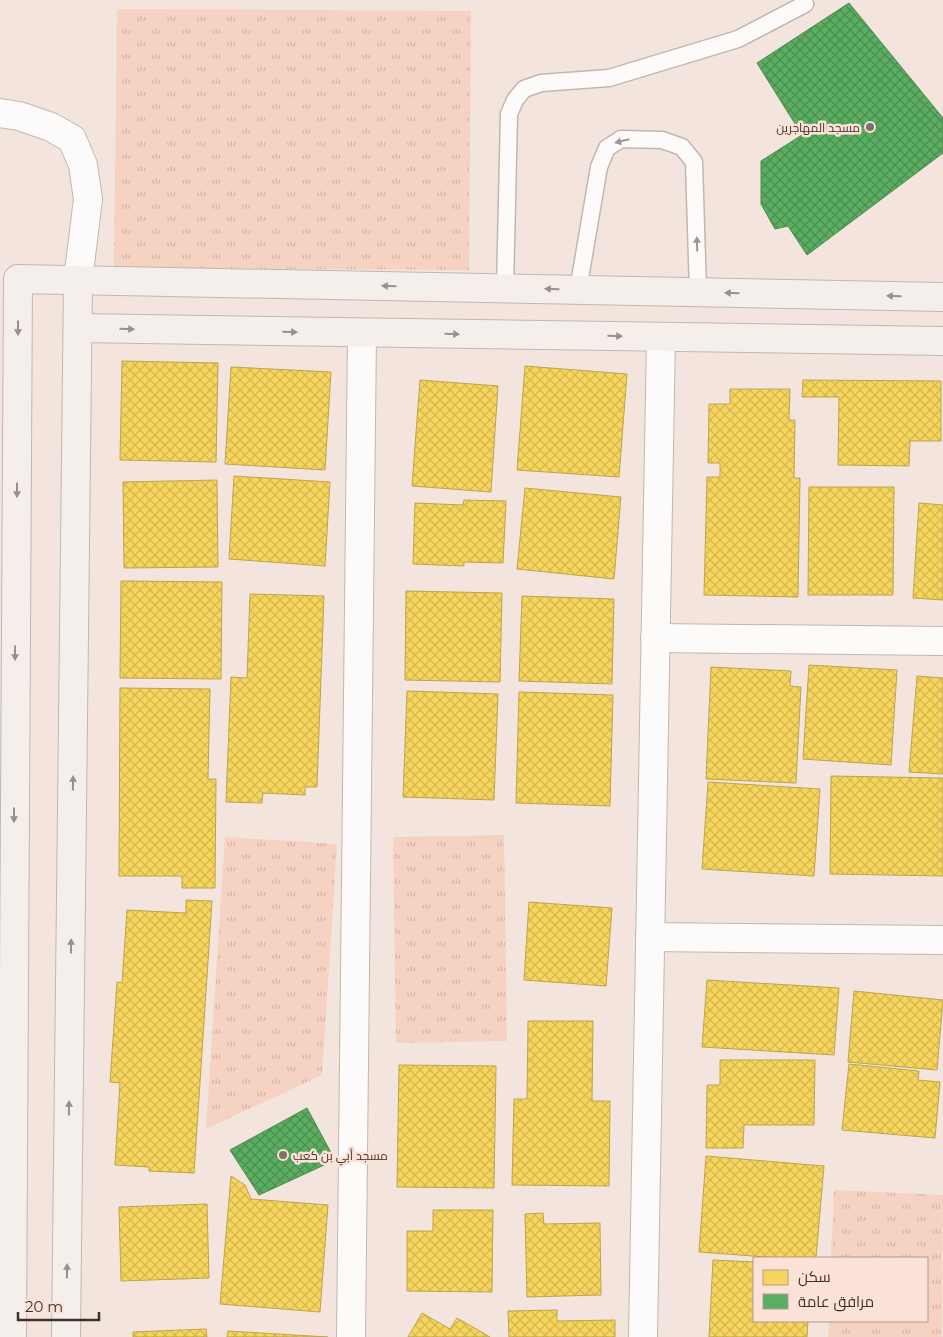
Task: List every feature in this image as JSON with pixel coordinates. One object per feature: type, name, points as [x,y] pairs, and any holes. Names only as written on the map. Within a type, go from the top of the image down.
[{"type":"street","points":[[0,114],[19,116],[51,127],[72,139],[83,165],[88,199],[78,280],[66,1337]]},
{"type":"street","points":[[12,1337],[6,1297],[7,989],[18,279],[943,297]]},
{"type":"street","points":[[78,328],[943,341]]},
{"type":"street","points":[[351,1337],[362,333]]},
{"type":"street","points":[[643,1337],[661,337]]},
{"type":"street","points":[[655,638],[943,642]]},
{"type":"street","points":[[650,937],[943,940]]},
{"type":"lane","points":[[505,288],[509,114],[515,100],[524,89],[542,83],[609,78],[738,39],[805,4]]},
{"type":"lane","points":[[578,290],[599,167],[607,148],[621,139],[662,140],[682,147],[694,162],[698,292]]},
{"type":"green space","points":[[117,9],[471,11],[469,270],[114,268]]},
{"type":"green space","points":[[504,835],[507,1041],[396,1043],[393,837]]},
{"type":"green space","points":[[225,837],[337,844],[322,1075],[206,1129]]},
{"type":"green space","points":[[834,1190],[943,1195],[942,1337],[828,1337],[829,1322],[928,1322],[928,1257],[831,1257]]},
{"type":"building: سكن","points":[[122,361],[218,363],[216,462],[120,460]]},
{"type":"building: سكن","points":[[525,366],[627,374],[619,477],[517,470]]},
{"type":"building: سكن","points":[[231,367],[331,372],[325,470],[225,464]]},
{"type":"building: سكن","points":[[420,380],[498,386],[491,492],[412,486]]},
{"type":"building: سكن","points":[[803,380],[941,381],[941,441],[910,441],[909,466],[838,465],[839,397],[802,397]]},
{"type":"building: سكن","points":[[730,389],[790,389],[789,420],[795,420],[794,478],[800,478],[798,597],[704,595],[707,477],[720,477],[720,463],[708,463],[709,404],[730,404]]},
{"type":"building: سكن","points":[[234,476],[330,482],[325,566],[229,559]]},
{"type":"building: سكن","points":[[217,480],[218,567],[124,568],[123,482]]},
{"type":"building: سكن","points":[[809,487],[894,487],[893,595],[808,595]]},
{"type":"building: سكن","points":[[525,488],[621,497],[614,579],[517,569]]},
{"type":"building: سكن","points":[[464,500],[506,501],[503,563],[464,562],[464,566],[413,564],[415,503],[463,505]]},
{"type":"building: سكن","points":[[919,503],[943,505],[943,600],[913,598]]},
{"type":"building: سكن","points":[[121,581],[222,582],[221,679],[120,678]]},
{"type":"building: سكن","points":[[406,591],[502,593],[500,682],[405,680]]},
{"type":"building: سكن","points":[[250,594],[324,596],[317,787],[305,787],[305,795],[263,793],[262,803],[226,802],[231,677],[247,678]]},
{"type":"building: سكن","points":[[522,596],[614,599],[612,684],[519,681]]},
{"type":"building: سكن","points":[[809,665],[897,670],[891,765],[803,759]]},
{"type":"building: سكن","points":[[711,667],[791,671],[790,686],[801,687],[796,783],[706,779]]},
{"type":"building: سكن","points":[[917,676],[943,678],[943,774],[909,772]]},
{"type":"building: سكن","points":[[120,688],[210,689],[208,779],[216,779],[215,888],[182,888],[182,876],[119,876]]},
{"type":"building: سكن","points":[[407,691],[498,694],[494,800],[403,797]]},
{"type":"building: سكن","points":[[519,692],[613,695],[610,806],[516,803]]},
{"type":"building: سكن","points":[[831,776],[943,778],[943,876],[830,874]]},
{"type":"building: سكن","points":[[708,782],[820,789],[814,876],[702,869]]},
{"type":"building: سكن","points":[[186,900],[212,901],[194,1173],[149,1171],[149,1167],[115,1165],[120,1083],[110,1082],[117,982],[122,983],[127,910],[186,913]]},
{"type":"building: سكن","points":[[529,902],[612,908],[606,986],[524,980]]},
{"type":"building: سكن","points":[[707,980],[839,988],[834,1055],[702,1047]]},
{"type":"building: سكن","points":[[854,991],[943,1000],[937,1070],[848,1062]]},
{"type":"building: سكن","points":[[528,1021],[593,1021],[592,1101],[610,1101],[609,1186],[512,1185],[514,1099],[527,1099]]},
{"type":"building: سكن","points":[[720,1060],[815,1060],[814,1125],[744,1125],[743,1148],[706,1148],[707,1085],[720,1085]]},
{"type":"building: سكن","points":[[849,1064],[919,1071],[918,1080],[940,1082],[935,1138],[842,1130]]},
{"type":"building: سكن","points":[[399,1065],[496,1066],[494,1188],[397,1187]]},
{"type":"building: سكن","points":[[706,1156],[824,1166],[816,1257],[766,1257],[699,1252]]},
{"type":"building: سكن","points":[[231,1176],[245,1185],[251,1199],[328,1205],[320,1312],[220,1304]]},
{"type":"building: سكن","points":[[207,1204],[209,1278],[121,1281],[119,1207]]},
{"type":"building: سكن","points":[[433,1210],[493,1210],[492,1292],[407,1291],[407,1231],[433,1231]]},
{"type":"building: سكن","points":[[543,1213],[544,1224],[600,1223],[601,1295],[527,1297],[525,1214]]},
{"type":"building: سكن","points":[[713,1260],[753,1262],[753,1322],[808,1322],[807,1337],[709,1337]]},
{"type":"building: سكن","points":[[557,1310],[557,1321],[615,1320],[615,1337],[509,1337],[508,1311]]},
{"type":"building: سكن","points":[[422,1313],[450,1329],[457,1318],[490,1337],[408,1337]]},
{"type":"building: سكن","points":[[206,1329],[207,1337],[133,1337],[133,1332]]},
{"type":"building: سكن","points":[[228,1331],[328,1337],[227,1337]]},
{"type":"building: مرافق عامة","name":"مسجد المهاجرين","points":[[849,3],[943,118],[943,153],[807,255],[788,226],[775,229],[761,204],[761,161],[802,135],[757,63]]},
{"type":"building: مرافق عامة","name":"مسجد أبي بن كعب","points":[[307,1108],[335,1160],[259,1195],[230,1150]]},
{"type":"place","name":"مسجد المهاجرين","points":[[870,127]]},
{"type":"place","name":"مسجد أبي بن كعب","points":[[283,1155]]}]
